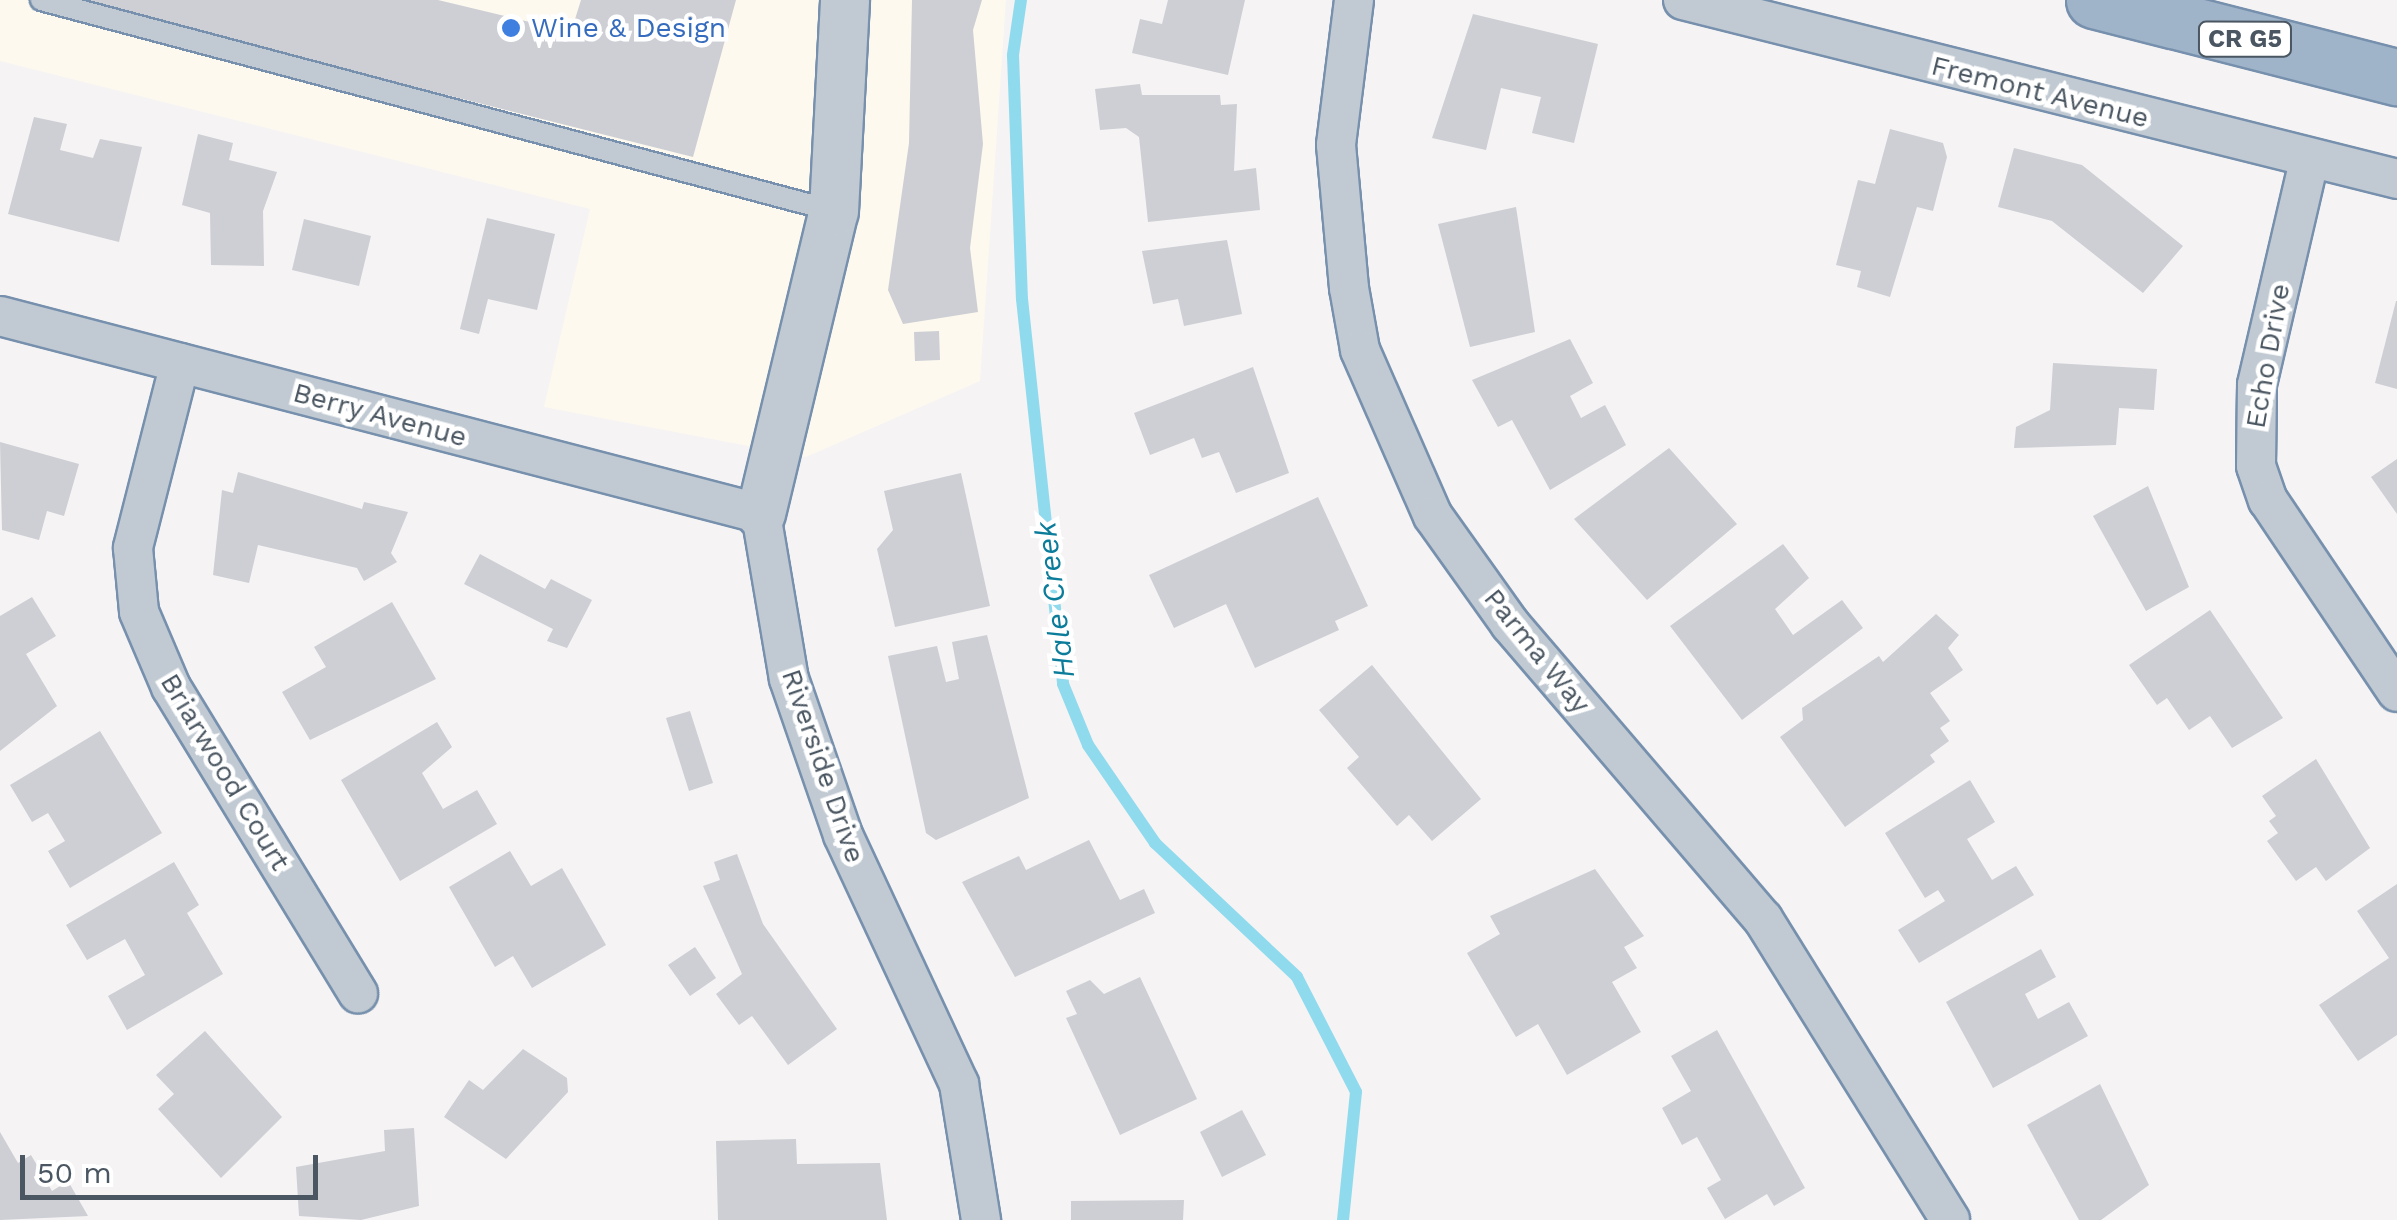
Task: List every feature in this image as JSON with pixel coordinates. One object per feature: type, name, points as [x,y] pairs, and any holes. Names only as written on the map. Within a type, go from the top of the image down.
[{"type":"highway","name":"CR G5","points":[[2094,0],[2397,77]]},
{"type":"street","name":"Riverside Drive","points":[[845,0],[834,210],[761,514],[789,679],[843,835],[959,1084],[981,1220]]},
{"type":"street","name":"Parma Way","points":[[1354,0],[1336,145],[1349,288],[1360,350],[1432,516],[1510,624],[1763,920],[1950,1220]]},
{"type":"street","name":"Fremont Avenue","points":[[1684,0],[2309,161],[2397,179]]},
{"type":"street","name":"Echo Drive","points":[[2309,161],[2257,384],[2256,466],[2268,500],[2397,692]]},
{"type":"street","name":"Berry Avenue","points":[[0,316],[761,514]]},
{"type":"street","name":"Briarwood Court","points":[[180,363],[133,548],[139,612],[171,686],[358,993]]},
{"type":"lane","points":[[41,0],[834,210]]},
{"type":"shaded area","points":[[0,0],[1006,0],[980,381],[806,457],[544,407],[590,209],[0,61]]},
{"type":"building","points":[[69,0],[438,0],[571,32],[581,0],[736,0],[693,157]]},
{"type":"building","points":[[912,0],[982,0],[973,30],[983,144],[970,248],[978,312],[903,324],[888,290],[909,143]]},
{"type":"building","points":[[1168,0],[1245,0],[1228,75],[1132,53],[1140,19],[1162,24]]},
{"type":"building","points":[[1473,14],[1598,44],[1574,143],[1532,133],[1541,97],[1501,88],[1486,150],[1432,138]]},
{"type":"building","points":[[1140,84],[1142,95],[1220,95],[1221,105],[1237,104],[1234,171],[1256,168],[1260,210],[1148,222],[1139,137],[1126,128],[1100,130],[1095,89]]},
{"type":"building","points":[[34,117],[67,124],[60,150],[93,158],[100,139],[142,147],[119,242],[8,214]]},
{"type":"building","points":[[1890,129],[1943,143],[1947,157],[1933,211],[1917,207],[1890,297],[1857,287],[1861,271],[1836,265],[1858,180],[1875,184]]},
{"type":"building","points":[[198,134],[233,143],[229,160],[277,172],[263,211],[264,266],[211,265],[210,213],[182,205]]},
{"type":"building","points":[[2014,148],[2082,165],[2183,246],[2143,293],[2052,221],[1998,207]]},
{"type":"building","points":[[1516,207],[1535,332],[1470,347],[1438,224]]},
{"type":"building","points":[[487,218],[555,234],[537,310],[488,299],[479,334],[460,329]]},
{"type":"building","points":[[304,219],[371,236],[359,286],[292,270]]},
{"type":"building","points":[[1227,240],[1242,314],[1184,326],[1178,299],[1153,304],[1142,251]]},
{"type":"building","points":[[2397,301],[2397,389],[2375,383]]},
{"type":"building","points":[[939,331],[940,360],[915,361],[914,332]]},
{"type":"building","points":[[1570,339],[1593,383],[1570,396],[1581,418],[1605,405],[1626,445],[1550,490],[1512,420],[1498,427],[1472,380]]},
{"type":"building","points":[[2053,363],[2157,369],[2154,410],[2119,408],[2116,445],[2014,448],[2016,427],[2050,410]]},
{"type":"building","points":[[1253,367],[1289,473],[1236,493],[1219,452],[1202,458],[1194,438],[1150,455],[1134,413]]},
{"type":"building","points":[[0,442],[79,464],[64,516],[47,511],[39,540],[2,530]]},
{"type":"building","points":[[1669,448],[1737,524],[1647,600],[1574,519]]},
{"type":"building","points":[[2397,459],[2397,514],[2371,477]]},
{"type":"building","points":[[238,472],[362,509],[364,502],[408,512],[391,553],[397,562],[364,581],[357,568],[258,545],[249,583],[213,575],[222,490],[233,493]]},
{"type":"building","points":[[961,473],[990,606],[895,627],[877,549],[893,530],[884,491]]},
{"type":"building","points":[[2148,486],[2189,587],[2146,611],[2093,516]]},
{"type":"building","points":[[1318,497],[1368,606],[1335,621],[1339,630],[1255,668],[1226,604],[1174,628],[1149,575]]},
{"type":"building","points":[[1783,544],[1809,578],[1775,609],[1793,635],[1842,600],[1863,628],[1742,720],[1670,626]]},
{"type":"building","points":[[480,554],[545,589],[551,579],[592,600],[567,648],[547,641],[553,629],[464,584]]},
{"type":"building","points":[[32,597],[56,636],[26,654],[57,706],[0,751],[0,616]]},
{"type":"building","points":[[392,602],[436,679],[310,740],[282,692],[326,667],[314,647]]},
{"type":"building","points":[[2210,610],[2283,718],[2232,748],[2210,716],[2189,730],[2167,698],[2157,705],[2129,665]]},
{"type":"building","points":[[1936,614],[1959,635],[1948,648],[1963,670],[1930,693],[1950,721],[1940,728],[1949,741],[1930,755],[1935,762],[1845,827],[1780,737],[1803,720],[1802,708],[1879,656],[1883,662]]},
{"type":"building","points":[[987,635],[1029,798],[936,840],[926,833],[888,656],[937,646],[946,682],[959,679],[952,642]]},
{"type":"building","points":[[1372,665],[1481,799],[1432,841],[1409,815],[1397,826],[1347,768],[1359,757],[1319,710]]},
{"type":"building","points":[[690,711],[713,783],[689,791],[666,718]]},
{"type":"building","points":[[437,722],[452,747],[422,773],[443,809],[477,790],[497,824],[400,881],[341,780]]},
{"type":"building","points":[[100,731],[162,833],[70,888],[48,851],[65,841],[48,813],[32,822],[10,785]]},
{"type":"building","points":[[2316,759],[2370,848],[2326,881],[2316,867],[2296,881],[2267,841],[2278,833],[2269,821],[2276,816],[2262,796]]},
{"type":"building","points":[[1970,780],[1995,822],[1967,839],[1992,880],[2016,866],[2034,895],[1919,963],[1898,930],[1945,901],[1938,890],[1925,898],[1885,833]]},
{"type":"building","points":[[1089,840],[1120,900],[1144,889],[1155,913],[1015,977],[962,882],[1019,856],[1026,870]]},
{"type":"building","points":[[510,851],[531,886],[562,868],[606,945],[532,988],[513,956],[495,967],[449,887]]},
{"type":"building","points":[[737,854],[763,924],[837,1029],[788,1065],[752,1016],[739,1025],[716,994],[742,974],[703,886],[720,880],[714,862]]},
{"type":"building","points":[[174,862],[199,905],[187,913],[223,974],[127,1030],[108,996],[145,975],[125,939],[87,960],[66,925]]},
{"type":"building","points":[[1595,869],[1644,936],[1624,947],[1637,968],[1612,982],[1641,1032],[1567,1075],[1538,1024],[1516,1037],[1467,953],[1500,934],[1490,916]]},
{"type":"building","points":[[2397,884],[2397,1035],[2358,1061],[2319,1005],[2389,958],[2357,911]]},
{"type":"building","points":[[695,947],[716,978],[690,996],[668,965]]},
{"type":"building","points":[[2041,949],[2056,977],[2025,994],[2038,1019],[2069,1002],[2088,1036],[1993,1088],[1946,1002]]},
{"type":"building","points":[[1140,977],[1197,1099],[1120,1135],[1066,1018],[1077,1014],[1066,991],[1090,980],[1104,994]]},
{"type":"building","points":[[1717,1030],[1805,1188],[1774,1206],[1767,1194],[1725,1219],[1707,1188],[1721,1180],[1697,1137],[1682,1145],[1662,1108],[1691,1091],[1671,1056]]},
{"type":"building","points":[[205,1031],[282,1117],[221,1178],[158,1109],[174,1094],[156,1075]]},
{"type":"building","points":[[523,1049],[567,1078],[568,1092],[506,1159],[444,1117],[469,1080],[483,1090]]},
{"type":"building","points":[[2100,1084],[2149,1185],[2101,1220],[2079,1220],[2027,1125]]},
{"type":"building","points":[[1242,1110],[1266,1155],[1222,1177],[1200,1132]]},
{"type":"building","points":[[414,1128],[419,1206],[361,1220],[299,1216],[296,1167],[385,1151],[384,1130]]},
{"type":"building","points":[[0,1132],[18,1163],[31,1155],[52,1191],[68,1181],[88,1216],[0,1220]]},
{"type":"building","points":[[796,1139],[797,1164],[880,1163],[887,1220],[718,1220],[716,1141]]},
{"type":"building","points":[[1184,1200],[1183,1220],[1071,1220],[1071,1201]]},
{"type":"waterway","name":"Hale Creek","points":[[1021,0],[1013,55],[1022,299],[1063,684],[1088,745],[1155,843],[1297,977],[1356,1092],[1343,1220]]},
{"type":"place","name":"Wine & Design","points":[[511,28]]}]
